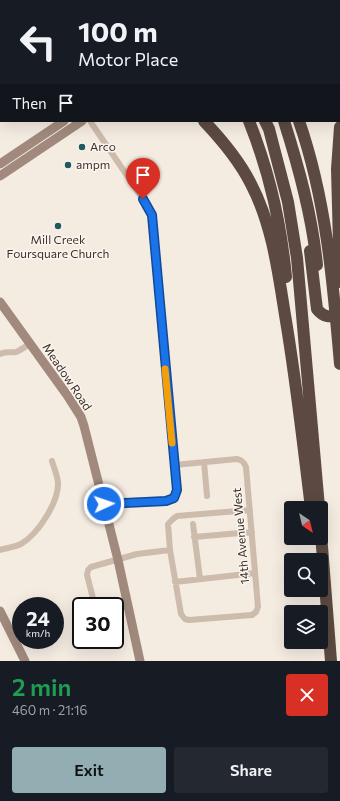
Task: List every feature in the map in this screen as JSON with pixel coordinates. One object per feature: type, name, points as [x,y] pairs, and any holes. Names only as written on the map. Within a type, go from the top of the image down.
[{"type":"highway","points":[[205,122],[227,146],[242,166],[252,184],[266,222],[274,250],[296,384]]},
{"type":"highway","points":[[249,122],[257,140],[274,199],[284,256],[296,384],[310,501]]},
{"type":"highway","points":[[266,122],[269,129],[288,202],[297,258],[318,501]]},
{"type":"highway","points":[[279,122],[297,176],[305,213],[317,309],[324,316],[339,316]]},
{"type":"highway","points":[[284,122],[306,198],[316,253],[321,301],[328,313],[339,316]]},
{"type":"highway","points":[[299,122],[313,166],[326,230],[340,360]]},
{"type":"highway","points":[[340,127],[337,170],[340,280],[340,360]]},
{"type":"highway","points":[[322,545],[331,661]]},
{"type":"highway","points":[[322,597],[331,661]]},
{"type":"street","points":[[0,164],[63,122]]},
{"type":"street","points":[[0,176],[81,122]]},
{"type":"street","points":[[91,122],[152,215],[177,490],[174,498],[166,501],[104,504]]},
{"type":"street","name":"Meadow Road","points":[[0,302],[67,395],[81,417],[118,560],[140,661]]},
{"type":"street","points":[[0,354],[8,351],[18,351],[30,344]]},
{"type":"street","name":"14th Avenue West","points":[[175,582],[181,614],[189,620],[252,615],[256,612],[258,607],[245,464],[241,460],[236,459],[204,462]]},
{"type":"street","points":[[0,550],[20,544],[37,529],[49,511],[56,497],[58,481],[52,461]]},
{"type":"street","points":[[174,465],[204,462],[207,496]]},
{"type":"street","points":[[250,510],[177,516],[168,524],[170,550],[175,582],[255,573]]},
{"type":"street","points":[[192,524],[200,579]]},
{"type":"street","points":[[194,537],[252,532]]},
{"type":"street","points":[[93,597],[87,575],[88,570],[92,566],[137,554],[170,550]]},
{"type":"street","points":[[124,604],[128,603]]},
{"type":"street","points":[[0,611],[25,661]]},
{"type":"slow traffic","points":[[165,369],[172,443]]},
{"type":"place","name":"Arco","points":[[82,147]]},
{"type":"place","name":"ampm","points":[[68,165]]},
{"type":"place","name":"Mill Creek Foursquare Church","points":[[58,226]]},
{"type":"route","points":[[104,504],[166,501],[174,498],[177,490],[158,297],[152,215],[143,199]]}]
